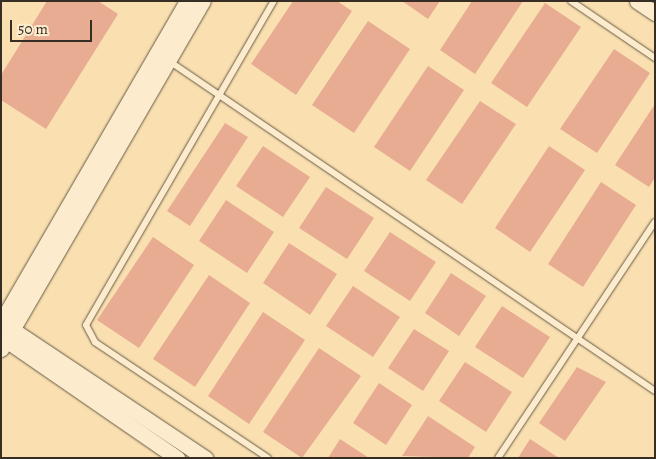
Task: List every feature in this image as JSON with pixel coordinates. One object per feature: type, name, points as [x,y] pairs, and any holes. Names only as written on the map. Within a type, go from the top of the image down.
[{"type":"street","points":[[4,331],[187,1]]},
{"type":"street","points":[[4,331],[203,1]]},
{"type":"street","points":[[637,1],[655,13]]},
{"type":"street","points":[[4,331],[177,458]]},
{"type":"street","points":[[4,331],[205,458]]},
{"type":"lane","points":[[268,458],[95,342],[86,325],[274,1]]},
{"type":"lane","points":[[571,1],[655,58]]},
{"type":"lane","points":[[168,61],[579,336],[655,391]]},
{"type":"lane","points":[[498,458],[655,222]]},
{"type":"building","points":[[47,1],[98,1],[118,14],[46,129],[1,100],[1,75]]},
{"type":"building","points":[[293,1],[337,1],[352,11],[296,95],[251,64]]},
{"type":"building","points":[[402,1],[440,1],[428,19]]},
{"type":"building","points":[[472,1],[523,1],[475,74],[440,50]]},
{"type":"building","points":[[545,3],[581,27],[527,107],[491,83]]},
{"type":"building","points":[[368,21],[410,49],[354,133],[312,105]]},
{"type":"building","points":[[614,49],[650,73],[597,153],[560,129]]},
{"type":"building","points":[[428,66],[464,90],[410,171],[374,147]]},
{"type":"building","points":[[480,101],[516,124],[462,204],[426,180]]},
{"type":"building","points":[[655,104],[655,178],[649,187],[615,165]]},
{"type":"building","points":[[225,123],[248,137],[190,226],[167,211]]},
{"type":"building","points":[[263,146],[310,177],[283,217],[236,186]]},
{"type":"building","points":[[549,146],[585,170],[530,252],[495,228]]},
{"type":"building","points":[[601,182],[636,205],[583,287],[548,264]]},
{"type":"building","points":[[326,187],[374,218],[347,259],[299,228]]},
{"type":"building","points":[[226,200],[274,232],[247,273],[199,241]]},
{"type":"building","points":[[390,232],[436,262],[410,301],[364,271]]},
{"type":"building","points":[[153,237],[194,265],[139,348],[97,320]]},
{"type":"building","points":[[289,243],[337,274],[310,315],[263,283]]},
{"type":"building","points":[[451,273],[486,296],[459,336],[425,313]]},
{"type":"building","points":[[209,275],[250,303],[195,387],[153,359]]},
{"type":"building","points":[[353,286],[400,317],[373,357],[326,326]]},
{"type":"building","points":[[502,306],[550,337],[523,378],[475,347]]},
{"type":"building","points":[[263,312],[305,340],[249,424],[208,396]]},
{"type":"building","points":[[414,329],[449,351],[423,391],[388,368]]},
{"type":"building","points":[[319,348],[361,376],[302,458],[263,432]]},
{"type":"building","points":[[465,362],[512,392],[486,432],[439,401]]},
{"type":"building","points":[[577,367],[606,382],[565,441],[539,423]]},
{"type":"building","points":[[379,383],[412,405],[386,445],[353,423]]},
{"type":"building","points":[[428,416],[475,447],[468,458],[402,456]]},
{"type":"building","points":[[340,439],[369,458],[328,458]]},
{"type":"building","points":[[530,439],[559,458],[518,458]]}]
